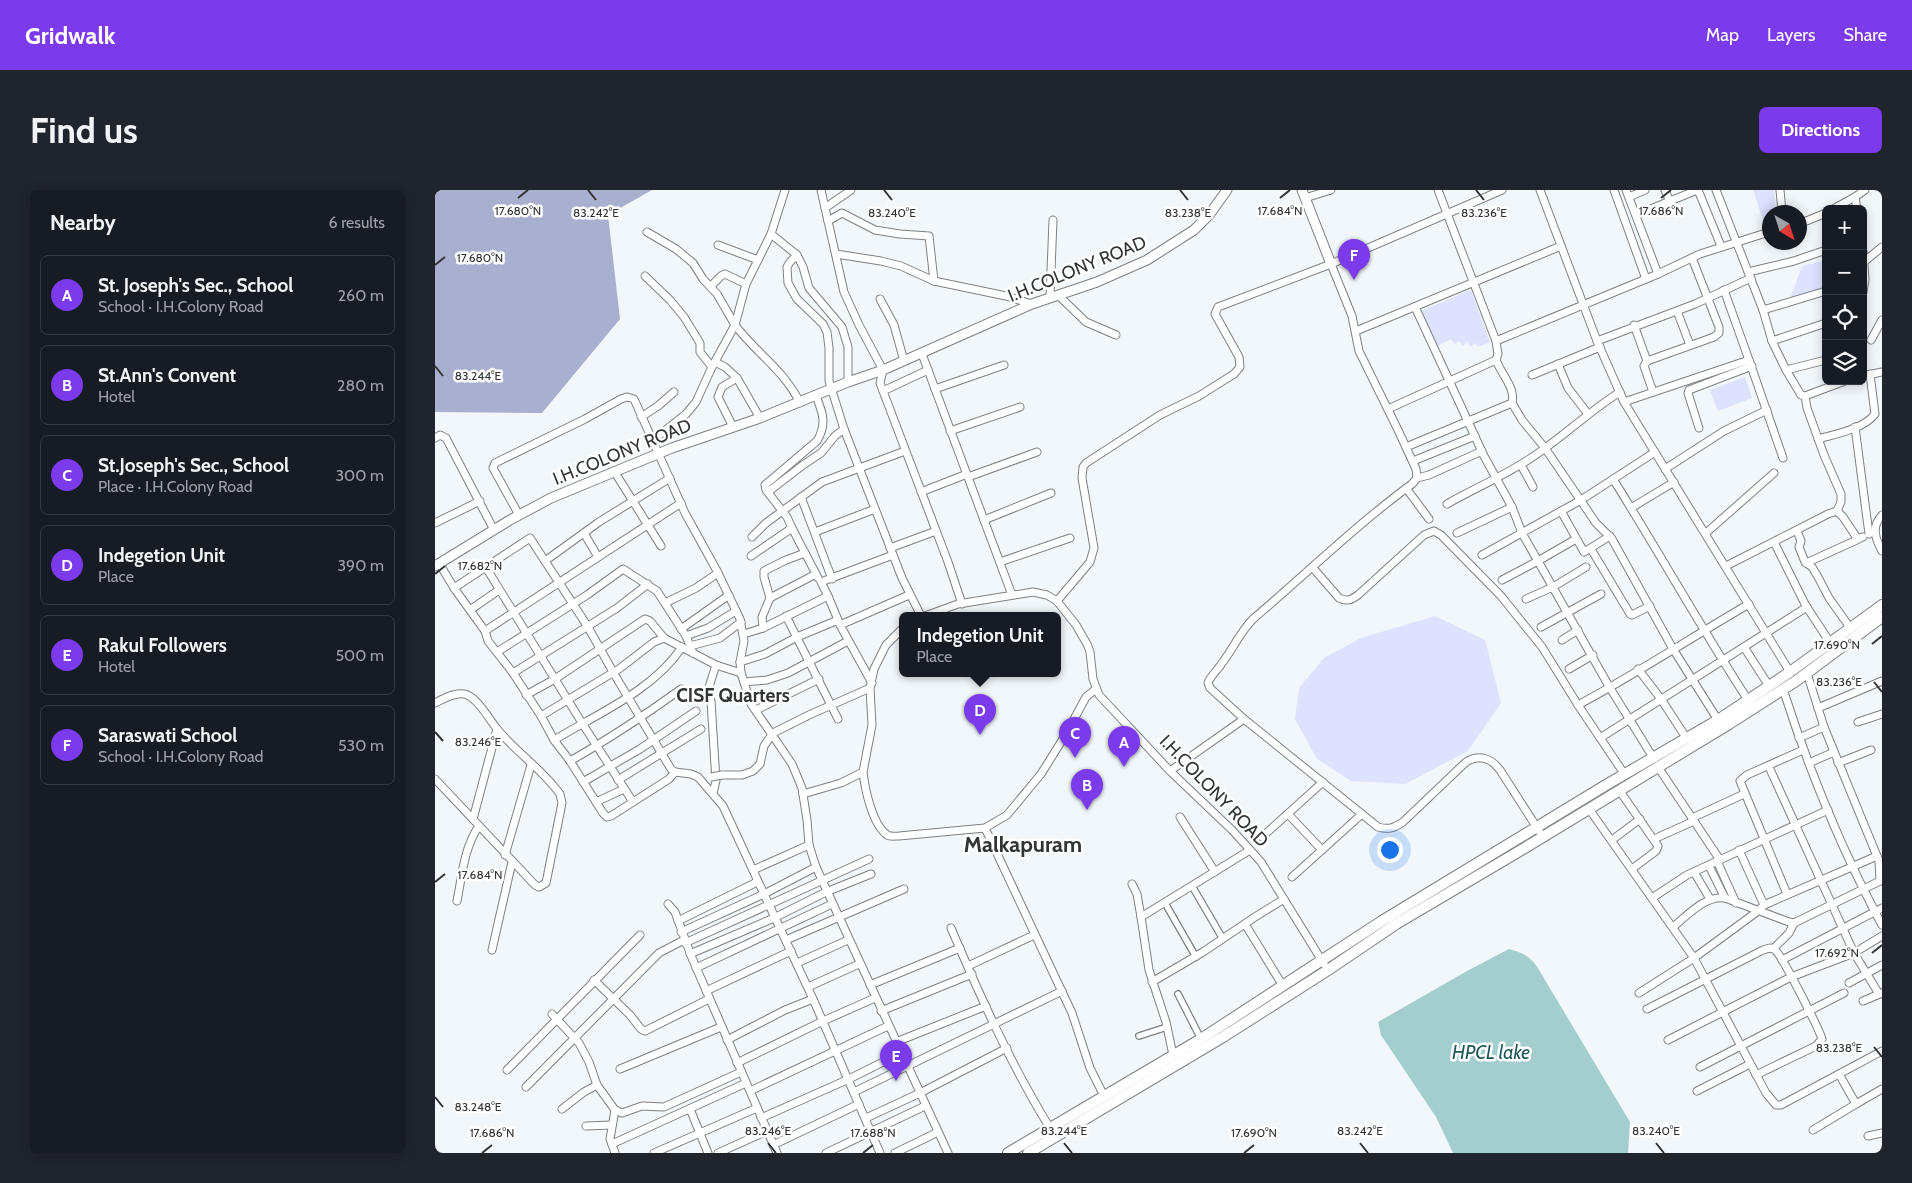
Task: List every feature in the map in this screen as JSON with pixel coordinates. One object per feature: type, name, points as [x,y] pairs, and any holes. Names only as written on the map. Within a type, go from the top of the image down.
[{"type":"main road","points":[[1028,1153],[1253,1018],[1325,966],[1382,921],[1625,775],[1656,763],[1729,724],[1783,689],[1793,676],[1882,605]]},
{"type":"main road","points":[[1008,1153],[1201,1039],[1283,986],[1325,966],[1543,838],[1619,790],[1687,739],[1769,686],[1807,672],[1882,617]]},
{"type":"street","points":[[653,440],[693,406],[735,324],[746,284],[771,234],[785,190]]},
{"type":"street","points":[[821,190],[845,292],[883,370],[880,383],[962,604]]},
{"type":"street","points":[[825,208],[851,190]]},
{"type":"street","name":"I.H.COLONY ROAD","points":[[437,565],[519,515],[551,498],[658,454],[760,418],[883,370],[1032,304],[1097,282],[1147,260],[1180,241],[1200,225],[1227,190]]},
{"type":"street","points":[[1331,190],[1304,194],[1352,316],[1362,359],[1413,461],[1417,478]]},
{"type":"street","points":[[1438,190],[1496,341],[1498,354],[1496,360],[1514,395],[1512,403],[1522,420],[1545,448],[1596,523],[1609,536],[1673,649],[1718,720]]},
{"type":"street","points":[[937,612],[962,604],[1033,592],[1047,595],[1057,601],[1093,556],[1094,548],[1082,478],[1083,467],[1086,463],[1160,415],[1199,396],[1238,370],[1241,363],[1239,357],[1215,314],[1218,307],[1331,264],[1502,190]]},
{"type":"street","points":[[1540,190],[1598,344],[1625,402],[1793,676]]},
{"type":"street","points":[[1614,190],[1646,279]]},
{"type":"street","points":[[1645,190],[1628,193],[1659,274]]},
{"type":"street","points":[[1665,190],[1670,202]]},
{"type":"street","points":[[1636,215],[1698,190],[1721,246]]},
{"type":"street","points":[[1716,190],[1763,310],[1772,341],[1796,390],[1805,396],[1834,385]]},
{"type":"street","points":[[1780,190],[1781,205]]},
{"type":"street","points":[[1840,205],[1865,190]]},
{"type":"street","points":[[1855,197],[1856,205]]},
{"type":"street","points":[[828,222],[842,213],[875,230],[929,236],[934,281]]},
{"type":"street","points":[[1807,220],[1822,214]]},
{"type":"street","points":[[1053,220],[1054,296],[1086,322],[1116,335]]},
{"type":"street","points":[[647,232],[681,253],[697,267],[703,279],[711,286],[735,324],[752,345],[782,375],[800,402]]},
{"type":"street","points":[[771,234],[797,255],[803,267],[809,288],[846,334],[849,356],[849,382]]},
{"type":"street","points":[[1496,341],[1659,274],[1721,246],[1762,234]]},
{"type":"street","points":[[718,245],[758,260]]},
{"type":"street","points":[[1356,331],[1561,246]]},
{"type":"street","points":[[1867,259],[1882,246]]},
{"type":"street","points":[[1532,375],[1634,326],[1677,311],[1724,290],[1749,275],[1822,251]]},
{"type":"street","points":[[836,254],[852,255],[901,266],[934,281],[1006,296],[1032,304]]},
{"type":"street","points":[[797,255],[787,267],[786,278],[797,299],[823,324],[827,332],[829,348],[828,373],[831,389],[859,469],[909,595],[918,612]]},
{"type":"street","points":[[1653,392],[1644,366],[1647,361],[1714,337],[1719,333],[1708,297],[1692,258]]},
{"type":"street","points":[[711,286],[725,274],[746,284]]},
{"type":"street","points":[[645,276],[679,311],[700,343],[699,352],[714,365],[725,366],[737,378],[760,418]]},
{"type":"street","points":[[1724,290],[1783,458]]},
{"type":"street","points":[[1763,310],[1822,292]]},
{"type":"street","points":[[880,299],[894,325],[905,361]]},
{"type":"street","points":[[1415,307],[1482,451],[1512,507],[1522,533],[1593,655],[1610,688],[1718,861],[1737,903]]},
{"type":"street","points":[[1677,311],[1690,346]]},
{"type":"street","points":[[1871,340],[1882,320]]},
{"type":"street","points":[[1772,341],[1822,324]]},
{"type":"street","points":[[1634,326],[1647,361]]},
{"type":"street","points":[[921,354],[1012,595]]},
{"type":"street","points":[[1388,409],[1496,360]]},
{"type":"street","points":[[1786,370],[1822,361]]},
{"type":"street","points":[[1625,402],[1751,363]]},
{"type":"street","points":[[1699,428],[1689,399],[1689,390],[1751,363]]},
{"type":"street","points":[[1558,364],[1568,388],[1588,414]]},
{"type":"street","points":[[935,389],[1004,365]]},
{"type":"street","points":[[883,391],[928,370]]},
{"type":"street","points":[[1818,439],[1855,427],[1869,420],[1875,414],[1867,375],[1882,372]]},
{"type":"street","points":[[733,427],[717,397],[722,387],[737,378]]},
{"type":"street","points":[[641,417],[658,406],[673,392]]},
{"type":"street","points":[[1447,504],[1521,465],[1620,392]]},
{"type":"street","points":[[816,396],[824,417],[823,426],[817,441],[765,485],[793,528],[871,686]]},
{"type":"street","points":[[1805,396],[1807,408],[1818,439],[1841,494],[1839,507],[1855,536],[1859,539]]},
{"type":"street","points":[[519,515],[493,468],[495,462],[627,397],[634,400],[681,503],[718,573],[741,622],[744,634],[740,662],[741,673],[751,704],[773,733],[792,764],[803,794],[809,845],[815,868],[948,1153]]},
{"type":"street","points":[[1406,448],[1512,403]]},
{"type":"street","points":[[950,430],[1020,407]]},
{"type":"street","points":[[1665,469],[1718,435],[1767,410]]},
{"type":"street","points":[[1855,427],[1872,533],[1882,551]]},
{"type":"street","points":[[769,492],[803,465],[821,454],[835,436],[844,429]]},
{"type":"street","points":[[435,438],[440,435],[446,438],[495,530]]},
{"type":"street","points":[[1413,461],[1475,436]]},
{"type":"street","points":[[752,537],[766,523],[826,479],[859,469],[905,451]]},
{"type":"street","points":[[1482,451],[1429,475],[1417,478],[1361,524],[1247,625],[1208,683],[1213,693],[1377,827],[1387,830],[1394,828],[1403,822],[1466,762],[1475,758],[1487,758],[1497,765],[1543,838]]},
{"type":"street","points":[[921,492],[1037,452]]},
{"type":"street","points":[[1483,555],[1581,500],[1655,452]]},
{"type":"street","points":[[1521,465],[1533,487]]},
{"type":"street","points":[[614,471],[661,546]]},
{"type":"street","points":[[1706,533],[1774,473]]},
{"type":"street","points":[[545,560],[670,478]]},
{"type":"street","points":[[1613,479],[1748,700]]},
{"type":"street","points":[[1631,508],[1674,482]]},
{"type":"street","points":[[1406,488],[1429,519]]},
{"type":"street","points":[[984,520],[1051,493]]},
{"type":"street","points":[[801,497],[832,578]]},
{"type":"street","points":[[435,523],[480,501]]},
{"type":"street","points":[[485,631],[681,503]]},
{"type":"street","points":[[1457,534],[1512,507]]},
{"type":"street","points":[[1726,566],[1797,531],[1839,507]]},
{"type":"street","points":[[815,532],[875,509]]},
{"type":"street","points":[[1561,511],[1584,552],[1609,536]]},
{"type":"street","points":[[1806,563],[1872,533],[1882,515]]},
{"type":"street","points":[[751,556],[793,528]]},
{"type":"street","points":[[821,582],[936,531]]},
{"type":"street","points":[[1313,568],[1339,598],[1345,601],[1350,600],[1358,595],[1424,535],[1434,531],[1441,535],[1501,596],[1543,647],[1578,705],[1625,775]]},
{"type":"street","points":[[1797,531],[1801,541],[1799,547],[1806,563],[1818,577],[1829,598],[1851,629]]},
{"type":"street","points":[[584,533],[598,557]]},
{"type":"street","points":[[454,588],[530,538],[588,627],[660,753],[675,772],[695,775],[723,806],[768,906],[808,987],[881,1153]]},
{"type":"street","points":[[1000,562],[1070,538]]},
{"type":"street","points":[[1502,580],[1576,539]]},
{"type":"street","points":[[1774,542],[1807,607],[1831,644]]},
{"type":"street","points":[[1591,549],[1630,614],[1632,615],[1650,606]]},
{"type":"street","points":[[763,628],[762,617],[770,598],[764,571],[805,553]]},
{"type":"street","points":[[437,565],[471,610],[485,631],[488,641],[513,673],[554,740],[570,760],[607,817],[669,779],[675,772]]},
{"type":"street","points":[[485,566],[633,802]]},
{"type":"street","points":[[1526,600],[1553,587],[1586,567]]},
{"type":"street","points":[[497,652],[606,582],[623,568],[657,591],[686,636],[688,649]]},
{"type":"street","points":[[665,603],[696,588],[718,573]]},
{"type":"street","points":[[770,598],[816,574]]},
{"type":"street","points":[[513,673],[588,627],[649,584]]},
{"type":"street","points":[[471,610],[499,590]]},
{"type":"street","points":[[1541,627],[1601,594]]},
{"type":"street","points":[[681,629],[729,595]]},
{"type":"street","points":[[740,662],[765,654],[797,637],[909,595]]},
{"type":"street","points":[[744,634],[763,628],[828,596]]},
{"type":"street","name":"I.H.COLONY ROAD","points":[[1057,601],[1076,625],[1087,644],[1096,689],[1106,702],[1261,862],[1325,966]]},
{"type":"street","points":[[1578,705],[1610,688],[1638,669],[1749,604]]},
{"type":"street","points":[[1600,738],[1807,607]]},
{"type":"street","points":[[686,636],[708,628],[736,611]]},
{"type":"street","points":[[786,616],[838,719]]},
{"type":"street","points":[[526,695],[555,679],[647,619],[664,638],[716,665],[741,673]]},
{"type":"street","points":[[554,740],[644,686],[688,649],[720,638],[741,622]]},
{"type":"street","points":[[1562,640],[1578,630]]},
{"type":"street","points":[[899,631],[890,639],[881,652],[875,670],[871,686],[872,725],[863,772],[866,793],[875,817],[881,829],[887,835],[899,836],[985,828],[1007,814],[1041,774],[1066,734],[1086,696],[1096,689]]},
{"type":"street","points":[[541,716],[613,672],[654,642],[664,638]]},
{"type":"street","points":[[744,682],[767,680],[788,673],[809,660],[849,641]]},
{"type":"street","points":[[1744,647],[1769,686]]},
{"type":"street","points":[[1569,669],[1593,655]]},
{"type":"street","points":[[715,796],[716,781],[711,701],[708,690],[716,665]]},
{"type":"street","points":[[1638,669],[1661,699],[1687,739]]},
{"type":"street","points":[[1673,927],[1710,899],[1725,898],[1794,923],[1881,880],[1877,856],[1824,727],[1807,672]]},
{"type":"street","points":[[755,710],[819,679]]},
{"type":"street","points":[[1818,708],[1882,681]]},
{"type":"street","points":[[702,782],[711,777],[722,775],[742,775],[757,768],[762,761],[764,746],[773,733],[871,686]]},
{"type":"street","points":[[570,760],[641,719],[651,709],[681,689]]},
{"type":"street","points":[[1783,689],[1803,750],[1852,867],[1863,890],[1878,910],[1882,924]]},
{"type":"street","points":[[435,703],[456,694],[465,694],[480,705],[497,729],[561,794],[562,803],[546,883],[539,887],[535,885],[435,778]]},
{"type":"street","points":[[583,782],[654,740],[696,711]]},
{"type":"street","points":[[1858,722],[1882,714]]},
{"type":"street","points":[[1171,770],[1245,719]]},
{"type":"street","points":[[1799,738],[1824,727]]},
{"type":"street","points":[[473,819],[497,729]]},
{"type":"street","points":[[618,780],[701,729]]},
{"type":"street","points":[[1787,894],[1739,782],[1742,778],[1803,750]]},
{"type":"street","points":[[1838,763],[1871,750]]},
{"type":"street","points":[[1809,763],[1834,752]]},
{"type":"street","points":[[505,855],[531,764]]},
{"type":"street","points":[[1769,767],[1842,929],[1866,974],[1881,994],[1863,1001]]},
{"type":"street","points":[[803,794],[841,783],[863,772]]},
{"type":"street","points":[[1262,837],[1323,782]]},
{"type":"street","points":[[596,802],[624,789]]},
{"type":"street","points":[[1619,790],[1658,846],[1658,849],[1632,869]]},
{"type":"street","points":[[1654,839],[1744,794]]},
{"type":"street","points":[[1589,809],[1694,958],[1756,1075],[1770,1099],[1776,1104],[1781,1105],[1882,1051]]},
{"type":"street","points":[[1652,898],[1694,872],[1828,810]]},
{"type":"street","points":[[1288,814],[1322,850]]},
{"type":"street","points":[[1292,878],[1362,814]]},
{"type":"street","points":[[1180,817],[1215,872]]},
{"type":"street","points":[[1612,840],[1639,819]]},
{"type":"street","points":[[457,901],[468,851],[479,826]]},
{"type":"street","points":[[985,828],[1072,1013],[1103,1096]]},
{"type":"street","points":[[753,870],[809,845]]},
{"type":"street","points":[[1141,917],[1250,850]]},
{"type":"street","points":[[1739,850],[1764,904]]},
{"type":"street","points":[[1639,993],[1694,958],[1758,911],[1764,904],[1877,856]]},
{"type":"street","points":[[683,938],[768,906],[869,859]]},
{"type":"street","points":[[492,950],[512,862]]},
{"type":"street","points":[[1709,866],[1725,898]]},
{"type":"street","points":[[526,1087],[612,998],[661,952],[763,894],[815,868]]},
{"type":"street","points":[[1694,872],[1710,899]]},
{"type":"street","points":[[690,954],[774,918],[826,892],[871,874]]},
{"type":"street","points":[[678,922],[757,882]]},
{"type":"street","points":[[1132,884],[1137,894],[1152,982],[1167,1027],[1173,1055]]},
{"type":"street","points":[[1192,886],[1223,939]]},
{"type":"street","points":[[785,940],[904,889]]},
{"type":"street","points":[[1152,982],[1196,957],[1284,899]]},
{"type":"street","points":[[1165,903],[1196,957]]},
{"type":"street","points":[[668,904],[675,912],[683,938],[709,1000],[777,1153]]},
{"type":"street","points":[[696,968],[832,904]]},
{"type":"street","points":[[1783,960],[1878,910]]},
{"type":"street","points":[[1647,1009],[1769,948],[1774,948],[1789,933],[1794,923]]},
{"type":"street","points":[[1245,924],[1283,986]]},
{"type":"street","points":[[951,928],[986,1006],[1050,1128]]},
{"type":"street","points":[[507,1070],[554,1017],[640,935]]},
{"type":"street","points":[[968,966],[1034,935]]},
{"type":"street","points":[[1669,1040],[1791,977],[1854,953],[1882,936]]},
{"type":"street","points":[[797,964],[848,940]]},
{"type":"street","points":[[870,985],[960,948]]},
{"type":"street","points":[[1756,1075],[1820,1042],[1822,1039],[1783,960],[1774,948]]},
{"type":"street","points":[[706,991],[791,951]]},
{"type":"street","points":[[808,987],[859,964]]},
{"type":"street","points":[[1849,983],[1882,965]]},
{"type":"street","points":[[881,1011],[972,974]]},
{"type":"street","points":[[594,980],[643,1031],[648,1031],[709,1000]]},
{"type":"street","points":[[854,1092],[996,1025],[1062,991]]},
{"type":"street","points":[[1700,1067],[1843,993]]},
{"type":"street","points":[[1178,994],[1201,1039]]},
{"type":"street","points":[[737,1063],[875,998]]},
{"type":"street","points":[[727,1040],[785,1010],[813,999]]},
{"type":"street","points":[[896,1042],[986,1006]]},
{"type":"street","points":[[1248,1008],[1253,1018]]},
{"type":"street","points":[[554,1017],[585,1053],[597,1085],[613,1107],[622,1114],[642,1106],[664,1108],[741,1072]]},
{"type":"street","points":[[612,1144],[689,1109],[836,1051],[888,1026]]},
{"type":"street","points":[[620,1069],[721,1027]]},
{"type":"street","points":[[1139,1036],[1167,1027]]},
{"type":"street","points":[[866,1118],[920,1093],[1007,1048]]},
{"type":"street","points":[[761,1118],[849,1079],[901,1053]]},
{"type":"street","points":[[1697,1091],[1750,1064]]},
{"type":"street","points":[[1839,1074],[1856,1104]]},
{"type":"street","points":[[562,1109],[584,1092],[597,1085]]},
{"type":"street","points":[[1813,1130],[1882,1089]]},
{"type":"street","points":[[773,1145],[859,1104]]},
{"type":"street","points":[[826,1153],[925,1106]]},
{"type":"street","points":[[613,1107],[609,1125],[610,1138],[615,1153]]},
{"type":"street","points":[[654,1153],[757,1108]]},
{"type":"street","points":[[689,1109],[708,1153]]},
{"type":"street","points":[[586,1126],[609,1125]]},
{"type":"street","points":[[718,1153],[767,1131]]},
{"type":"street","points":[[895,1153],[938,1132]]},
{"type":"street","points":[[1869,1136],[1882,1133]]},
{"type":"shaded area","points":[[435,190],[652,190],[608,215],[620,319],[542,413],[435,412]]},
{"type":"shaded area","points":[[1753,190],[1774,190],[1775,205],[1762,205],[1762,217]]},
{"type":"shaded area","points":[[1822,261],[1822,288],[1790,299],[1802,266]]},
{"type":"shaded area","points":[[1471,290],[1490,342],[1478,347],[1476,343],[1470,347],[1468,342],[1462,346],[1460,341],[1454,344],[1451,339],[1437,346],[1421,311]]},
{"type":"shaded area","points":[[1745,377],[1752,398],[1718,411],[1710,390]]},
{"type":"shaded area","points":[[1435,616],[1485,640],[1501,703],[1468,751],[1405,784],[1351,781],[1317,759],[1295,719],[1299,688],[1324,658],[1361,638]]},
{"type":"water","name":"HPCL lake","points":[[1509,949],[1527,956],[1538,968],[1630,1122],[1628,1153],[1453,1153],[1436,1117],[1381,1035],[1378,1022]]},
{"type":"place","name":"Saraswati School","points":[[1354,280]]},
{"type":"place","name":"Indegetion Unit","points":[[980,735]]},
{"type":"place","name":"St.Joseph's Sec., School","points":[[1075,758]]},
{"type":"place","name":"St. Joseph's Sec., School","points":[[1124,767]]},
{"type":"place","name":"St.Ann's Convent","points":[[1087,810]]},
{"type":"place","name":"Rakul Followers","points":[[896,1081]]},
{"type":"district","name":"CISF Quarters","points":[[733,695]]},
{"type":"district","name":"Malkapuram","points":[[1023,844]]}]
